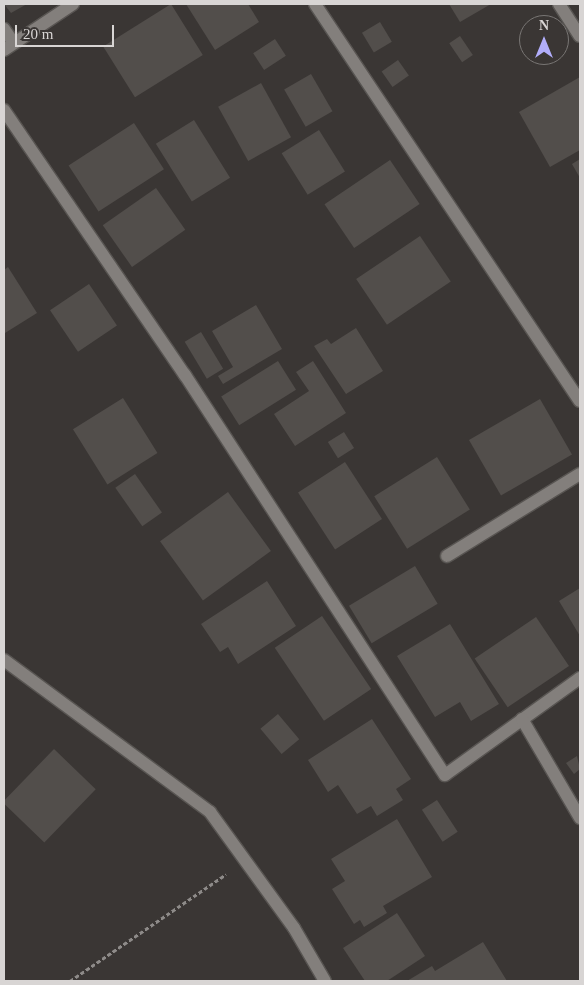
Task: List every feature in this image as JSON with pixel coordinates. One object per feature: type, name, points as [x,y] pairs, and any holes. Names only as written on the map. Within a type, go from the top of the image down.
[{"type":"street","points":[[4,29],[8,46],[72,4]]},
{"type":"street","points":[[315,4],[580,400]]},
{"type":"street","points":[[559,4],[580,36]]},
{"type":"street","points":[[4,110],[185,375],[445,775],[580,678]]},
{"type":"street","points":[[447,556],[580,474]]},
{"type":"street","points":[[4,660],[210,812],[294,928],[325,981]]},
{"type":"street","points":[[522,719],[580,818]]},
{"type":"path","points":[[70,981],[245,861]]},
{"type":"building","points":[[4,4],[27,4],[11,13]]},
{"type":"building","points":[[171,4],[203,55],[135,97],[103,46]]},
{"type":"building","points":[[186,4],[248,4],[259,22],[215,50]]},
{"type":"building","points":[[449,4],[491,4],[460,22]]},
{"type":"building","points":[[380,22],[392,42],[374,53],[362,33]]},
{"type":"building","points":[[460,36],[473,55],[462,62],[449,43]]},
{"type":"building","points":[[275,39],[286,56],[264,70],[253,53]]},
{"type":"building","points":[[398,60],[409,76],[393,87],[382,71]]},
{"type":"building","points":[[311,74],[332,111],[306,127],[284,90]]},
{"type":"building","points":[[580,77],[580,150],[550,167],[519,112]]},
{"type":"building","points":[[261,83],[291,137],[248,161],[218,107]]},
{"type":"building","points":[[194,120],[230,178],[192,202],[156,144]]},
{"type":"building","points":[[134,123],[164,169],[99,212],[69,165]]},
{"type":"building","points":[[319,130],[345,172],[308,195],[282,153]]},
{"type":"building","points":[[580,159],[580,178],[572,164]]},
{"type":"building","points":[[390,160],[420,204],[354,248],[325,204]]},
{"type":"building","points":[[156,188],[185,230],[132,267],[103,225]]},
{"type":"building","points":[[420,236],[451,282],[387,325],[356,279]]},
{"type":"building","points":[[8,267],[37,313],[5,333],[4,270]]},
{"type":"building","points":[[89,284],[117,325],[78,352],[50,310]]},
{"type":"building","points":[[256,305],[282,349],[223,384],[218,376],[233,367],[212,331]]},
{"type":"building","points":[[356,328],[383,371],[346,394],[314,346],[327,339],[331,344]]},
{"type":"building","points":[[201,332],[223,369],[207,379],[185,342]]},
{"type":"building","points":[[278,361],[296,390],[239,425],[221,397]]},
{"type":"building","points":[[313,361],[346,413],[295,446],[274,414],[309,391],[296,372]]},
{"type":"building","points":[[123,398],[157,453],[107,484],[73,429]]},
{"type":"building","points":[[540,399],[572,454],[501,495],[469,440]]},
{"type":"building","points":[[344,432],[354,448],[338,458],[328,442]]},
{"type":"building","points":[[437,457],[470,510],[407,549],[374,496]]},
{"type":"building","points":[[345,462],[382,519],[335,550],[298,492]]},
{"type":"building","points":[[135,474],[162,513],[142,526],[115,488]]},
{"type":"building","points":[[228,492],[271,551],[203,600],[160,541]]},
{"type":"building","points":[[415,566],[438,604],[372,643],[349,606]]},
{"type":"building","points":[[267,581],[296,626],[238,664],[228,647],[220,652],[201,624]]},
{"type":"building","points":[[580,588],[580,636],[559,601]]},
{"type":"building","points":[[322,616],[371,689],[324,721],[275,648]]},
{"type":"building","points":[[536,617],[569,666],[508,707],[475,658]]},
{"type":"building","points":[[450,624],[499,704],[471,721],[460,702],[435,717],[397,656]]},
{"type":"building","points":[[278,714],[299,739],[282,754],[260,729]]},
{"type":"building","points":[[372,719],[411,779],[396,789],[403,800],[377,816],[371,806],[357,814],[338,785],[328,792],[308,760]]},
{"type":"building","points":[[54,749],[96,789],[44,843],[4,804],[4,801]]},
{"type":"building","points":[[577,756],[580,769],[574,774],[566,763]]},
{"type":"building","points":[[437,800],[458,832],[443,842],[422,810]]},
{"type":"building","points":[[397,819],[432,877],[383,906],[387,913],[364,927],[360,920],[354,924],[332,889],[345,881],[331,859]]},
{"type":"building","points":[[397,913],[425,956],[387,981],[365,981],[343,948]]},
{"type":"building","points":[[483,942],[507,981],[407,981],[432,966],[435,971]]}]
